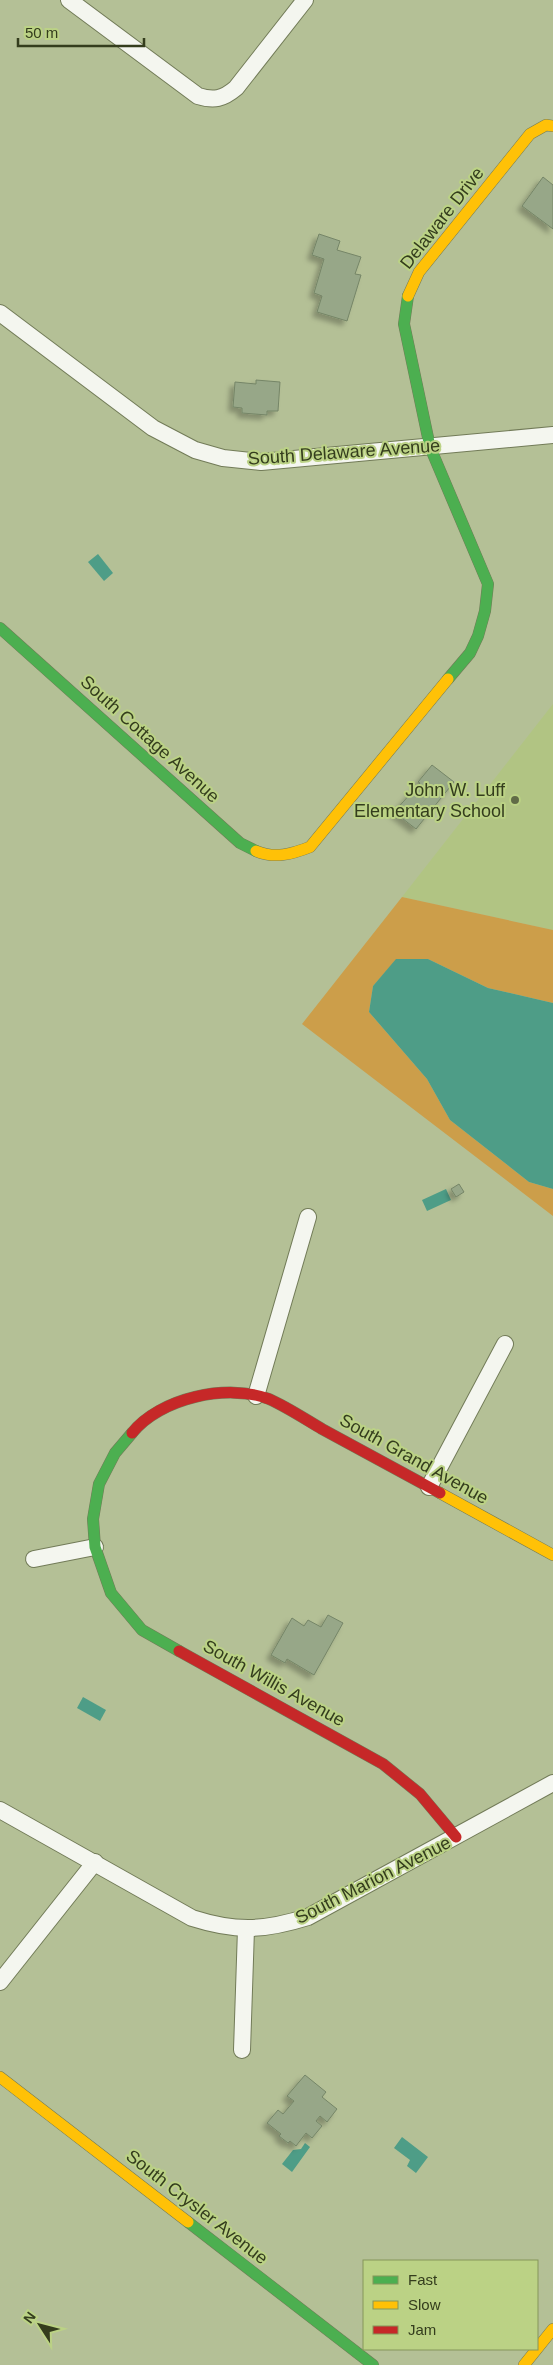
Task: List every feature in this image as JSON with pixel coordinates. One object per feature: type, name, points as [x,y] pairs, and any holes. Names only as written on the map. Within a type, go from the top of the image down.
[{"type":"street","points":[[69,0],[198,96],[211,100],[225,97],[236,88],[305,0]]},
{"type":"street","name":"Delaware Drive","points":[[286,856],[310,847],[470,653],[482,630],[488,606],[488,584],[430,446],[404,324],[409,290],[419,272],[530,134],[546,125],[553,126]]},
{"type":"street","name":"South Delaware Avenue","points":[[0,313],[153,428],[195,450],[223,458],[261,462],[553,435]]},
{"type":"street","name":"South Cottage Avenue","points":[[0,628],[240,843],[258,854],[286,856]]},
{"type":"street","points":[[256,1396],[308,1217]]},
{"type":"street","points":[[429,1487],[505,1344]]},
{"type":"street","name":"South Grand Avenue","points":[[94,1547],[93,1519],[100,1484],[115,1453],[137,1426],[160,1410],[192,1397],[227,1392],[268,1399],[553,1556]]},
{"type":"street","points":[[34,1559],[94,1547]]},
{"type":"street","name":"South Willis Avenue","points":[[94,1547],[111,1593],[142,1630],[384,1764],[420,1794],[456,1837]]},
{"type":"street","name":"South Marion Avenue","points":[[0,1810],[192,1918],[214,1925],[246,1929],[278,1926],[308,1917],[553,1783]]},
{"type":"street","points":[[0,1982],[94,1862]]},
{"type":"street","points":[[242,2050],[246,1929]]},
{"type":"street","name":"South Crysler Avenue","points":[[0,2077],[373,2365]]},
{"type":"street","points":[[538,2348],[553,2329]]},
{"type":"street","points":[[524,2365],[536,2350]]},
{"type":"shaded area","name":"John W. Luff Elementary School","points":[[553,704],[553,930],[402,897]]},
{"type":"shaded area","points":[[402,897],[553,930],[553,1003],[488,988],[428,959],[397,959],[373,986],[369,1012],[427,1079],[450,1120],[529,1182],[553,1189],[553,1216],[302,1024]]},
{"type":"water","points":[[98,554],[113,573],[104,581],[88,562]]},
{"type":"water","points":[[396,959],[428,959],[488,988],[553,1003],[553,1189],[529,1182],[450,1120],[427,1079],[369,1012],[373,986]]},
{"type":"water","points":[[446,1189],[451,1200],[427,1211],[422,1200]]},
{"type":"water","points":[[83,1697],[106,1710],[100,1721],[77,1708]]},
{"type":"water","points":[[402,2137],[428,2157],[416,2173],[407,2166],[410,2160],[394,2148]]},
{"type":"water","points":[[305,2143],[310,2147],[292,2172],[282,2164],[293,2150],[301,2149]]},
{"type":"building","points":[[543,177],[553,185],[553,229],[522,206]]},
{"type":"building","points":[[319,234],[340,241],[337,250],[361,257],[355,274],[361,275],[347,321],[317,312],[322,296],[314,293],[324,259],[312,255]]},
{"type":"building","points":[[256,380],[280,382],[278,411],[267,411],[267,415],[242,413],[242,408],[233,407],[235,382],[256,384]]},
{"type":"building","points":[[432,765],[454,782],[416,829],[394,812],[420,783],[418,782]]},
{"type":"building","points":[[459,1184],[464,1192],[456,1197],[451,1189]]},
{"type":"building","points":[[328,1615],[343,1623],[314,1675],[287,1659],[285,1663],[271,1655],[292,1618],[304,1626],[308,1620],[321,1627]]},
{"type":"building","points":[[305,2075],[326,2092],[322,2097],[337,2109],[327,2122],[320,2116],[316,2121],[322,2126],[312,2138],[306,2133],[296,2146],[279,2136],[281,2134],[267,2123],[278,2110],[283,2114],[294,2101],[287,2096]]},
{"type":"traffic: fast","points":[[408,296],[404,324],[430,447],[488,584],[485,611],[478,636],[470,653],[448,679]]},
{"type":"traffic: fast","points":[[0,628],[240,843],[256,851]]},
{"type":"traffic: fast","points":[[132,1433],[115,1453],[99,1484],[93,1519],[95,1547],[111,1593],[142,1630],[179,1651]]},
{"type":"traffic: fast","points":[[188,2222],[373,2365]]},
{"type":"traffic: slow","points":[[408,296],[419,272],[530,134],[546,125],[553,126]]},
{"type":"traffic: slow","points":[[256,851],[270,855],[283,855],[310,847],[448,679]]},
{"type":"traffic: slow","points":[[440,1493],[553,1555]]},
{"type":"traffic: slow","points":[[0,2077],[188,2222]]},
{"type":"traffic: slow","points":[[538,2348],[553,2329]]},
{"type":"traffic: slow","points":[[524,2365],[536,2350]]},
{"type":"traffic: jam","points":[[132,1433],[144,1421],[159,1411],[195,1397],[215,1393],[252,1394],[269,1399],[440,1493]]},
{"type":"traffic: jam","points":[[179,1651],[383,1764],[420,1794],[456,1837]]},
{"type":"place","name":"John W. Luff Elementary School","points":[[515,800]]}]
